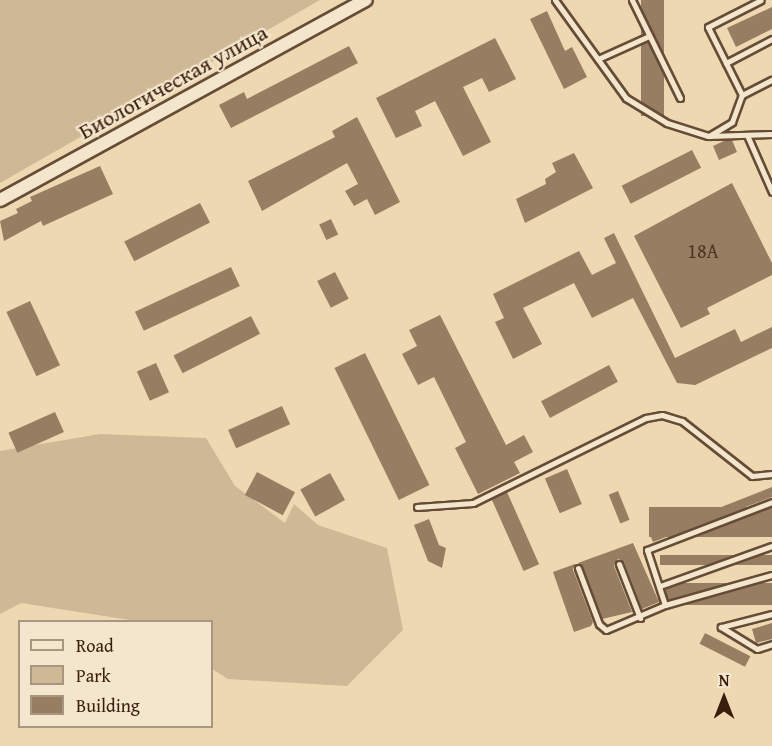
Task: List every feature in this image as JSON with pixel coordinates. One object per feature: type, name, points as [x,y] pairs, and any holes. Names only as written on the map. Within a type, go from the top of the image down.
[{"type":"street","name":"Биологическая улица","points":[[0,200],[366,0]]},
{"type":"lane","points":[[555,0],[626,98],[667,123],[708,136],[772,135]]},
{"type":"lane","points":[[632,0],[680,98]]},
{"type":"lane","points":[[742,95],[708,27],[761,0]]},
{"type":"lane","points":[[598,59],[649,36]]},
{"type":"lane","points":[[726,63],[772,39]]},
{"type":"lane","points":[[708,136],[732,122],[742,95],[772,80]]},
{"type":"lane","points":[[747,135],[772,192]]},
{"type":"lane","points":[[417,507],[473,503],[646,418],[662,415],[682,421],[752,476],[772,474]]},
{"type":"lane","points":[[665,605],[646,550],[772,502]]},
{"type":"lane","points":[[660,586],[772,546]]},
{"type":"lane","points":[[619,564],[640,618]]},
{"type":"lane","points":[[578,568],[599,624],[606,630],[640,618],[665,605],[772,575]]},
{"type":"lane","points":[[772,614],[721,627],[757,649],[772,645]]},
{"type":"green space","points":[[0,0],[320,0],[0,183]]},
{"type":"green space","points":[[100,434],[206,438],[235,486],[285,523],[294,504],[318,525],[387,548],[403,630],[347,686],[228,679],[213,670],[213,620],[130,620],[21,603],[0,614],[0,451]]},
{"type":"building","points":[[641,0],[664,0],[664,116],[641,116]]},
{"type":"building","points":[[772,7],[772,29],[736,47],[727,28]]},
{"type":"building","points":[[547,11],[565,51],[572,47],[587,77],[564,89],[530,19]]},
{"type":"building","points":[[495,38],[516,79],[489,92],[482,78],[463,87],[491,142],[463,156],[435,101],[415,111],[422,126],[396,138],[376,98]]},
{"type":"building","points":[[349,46],[358,63],[231,128],[219,105],[244,92],[247,99]]},
{"type":"building","points":[[357,117],[400,202],[375,215],[367,199],[354,206],[345,191],[358,184],[347,163],[262,211],[248,181],[335,137],[332,131]]},
{"type":"building","points":[[726,140],[732,140],[737,152],[719,160],[713,146]]},
{"type":"building","points":[[692,150],[701,168],[631,204],[622,186]]},
{"type":"building","points":[[574,153],[593,188],[525,223],[516,199],[546,184],[545,179],[556,172],[552,163]]},
{"type":"building","points":[[100,166],[113,194],[43,226],[41,221],[4,241],[0,221],[18,213],[16,209],[32,201],[30,197]]},
{"type":"building","points":[[732,183],[772,263],[772,275],[707,308],[710,314],[681,328],[634,236]]},
{"type":"building","points":[[200,203],[210,223],[134,261],[124,242]]},
{"type":"building","points":[[331,219],[338,234],[326,240],[319,224]]},
{"type":"building","points":[[614,233],[675,358],[735,329],[741,342],[772,327],[772,348],[689,388],[695,385],[677,383],[633,298],[592,318],[574,283],[523,308],[542,344],[513,359],[495,322],[504,318],[493,294],[579,251],[592,275],[616,263],[604,238]]},
{"type":"building","points":[[231,267],[240,286],[144,331],[135,312]]},
{"type":"building","points":[[335,272],[349,299],[331,308],[317,281]]},
{"type":"building","points":[[30,301],[60,365],[36,376],[6,312]]},
{"type":"building","points":[[440,315],[506,445],[524,435],[533,452],[514,462],[520,473],[478,494],[455,448],[466,442],[434,377],[418,385],[402,354],[417,346],[409,330]]},
{"type":"building","points":[[251,316],[260,334],[183,373],[173,355]]},
{"type":"building","points":[[365,353],[429,485],[399,500],[334,368]]},
{"type":"building","points":[[156,363],[169,392],[150,401],[137,372]]},
{"type":"building","points":[[609,365],[618,382],[550,418],[541,401]]},
{"type":"building","points":[[282,406],[290,424],[236,448],[228,430]]},
{"type":"building","points":[[55,412],[64,432],[17,453],[8,433]]},
{"type":"building","points":[[567,469],[582,504],[560,513],[545,478]]},
{"type":"building","points":[[257,472],[295,492],[283,515],[245,495]]},
{"type":"building","points":[[330,473],[345,500],[315,517],[300,489]]},
{"type":"building","points":[[772,487],[772,497],[653,542],[650,535]]},
{"type":"building","points":[[618,491],[630,520],[620,523],[609,495]]},
{"type":"building","points":[[507,492],[539,564],[524,571],[491,499]]},
{"type":"building","points":[[649,507],[772,507],[772,537],[649,537]]},
{"type":"building","points":[[429,519],[439,545],[446,548],[442,568],[428,561],[414,525]]},
{"type":"building","points":[[633,543],[659,602],[642,609],[624,562],[618,559],[614,566],[632,612],[602,619],[578,563]]},
{"type":"building","points":[[660,555],[772,555],[772,565],[660,565]]},
{"type":"building","points":[[575,564],[573,570],[593,622],[591,626],[574,632],[553,572]]},
{"type":"building","points":[[666,583],[772,583],[772,605],[666,605]]},
{"type":"building","points":[[772,623],[772,639],[756,643],[752,629]]},
{"type":"building","points":[[705,633],[750,656],[745,667],[700,644]]}]
